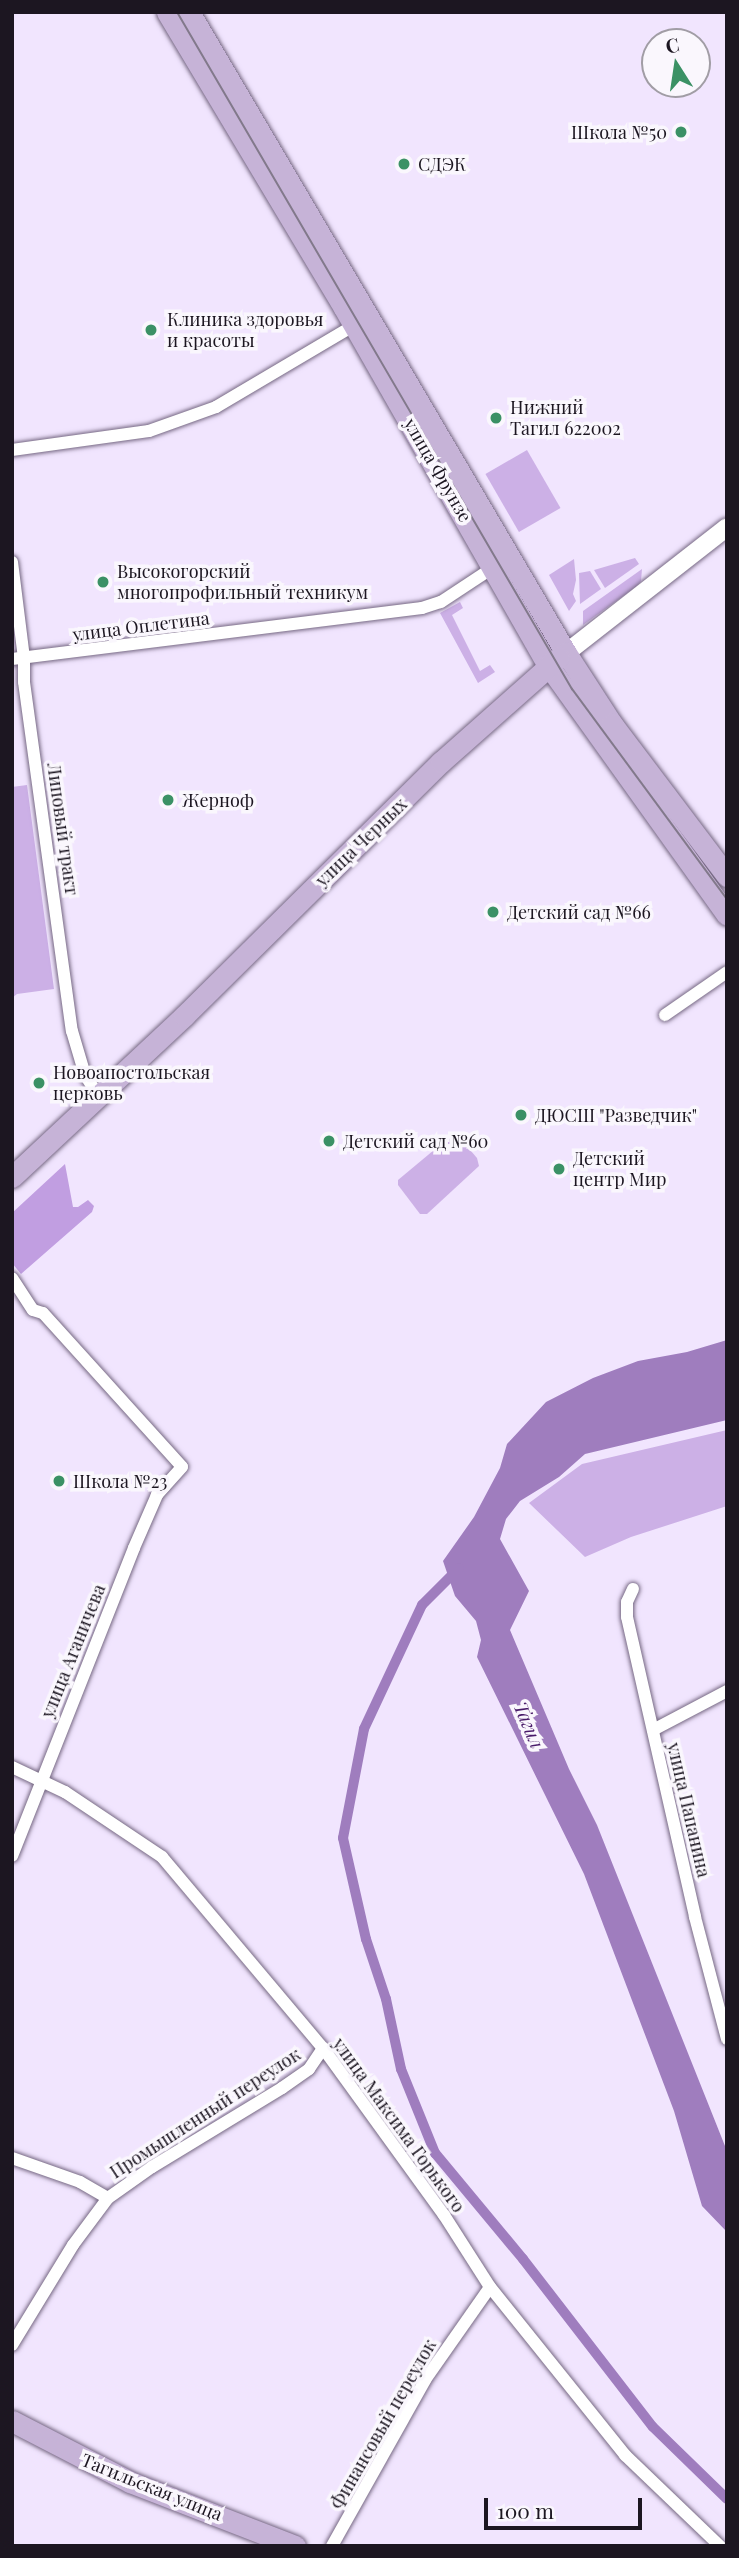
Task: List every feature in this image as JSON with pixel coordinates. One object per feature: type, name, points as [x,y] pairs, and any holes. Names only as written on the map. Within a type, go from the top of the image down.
[{"type":"main road","name":"улица Фрунзе","points":[[167,12],[362,321]]},
{"type":"main road","name":"улица Фрунзе","points":[[188,12],[557,659],[727,915]]},
{"type":"main road","name":"улица Фрунзе","points":[[557,659],[612,724],[727,876]]},
{"type":"main road","name":"улица Черных","points":[[12,1177],[184,1016],[441,762],[557,659]]},
{"type":"main road","name":"Тагильская улица","points":[[12,2421],[130,2482],[295,2546]]},
{"type":"street","points":[[12,450],[149,431],[216,407],[362,321]]},
{"type":"street","name":"улица Черных","points":[[557,659],[727,527]]},
{"type":"street","name":"Липовый тракт","points":[[12,562],[18,658],[24,682],[72,1031],[85,1075],[98,1095]]},
{"type":"street","name":"улица Оплетина","points":[[18,658],[422,608],[441,601],[502,562]]},
{"type":"street","points":[[665,1015],[727,972]]},
{"type":"street","name":"улица Аганичева","points":[[12,1278],[33,1310],[43,1313],[182,1467],[153,1505],[40,1780],[12,1856]]},
{"type":"street","name":"улица Папанина","points":[[633,1589],[627,1602],[627,1617],[698,1929],[727,2039]]},
{"type":"street","points":[[653,1730],[727,1691]]},
{"type":"street","name":"улица Максима Горького","points":[[12,1767],[65,1791],[162,1857],[323,2048],[444,2216],[490,2287],[625,2455],[720,2546]]},
{"type":"street","name":"Промышленный переулок","points":[[12,2345],[73,2245],[108,2198],[152,2167],[282,2088],[309,2069],[323,2048]]},
{"type":"street","points":[[12,2158],[79,2182],[108,2198]]},
{"type":"street","name":"Финансовый переулок","points":[[332,2546],[425,2380],[490,2287]]},
{"type":"shaded area","points":[[527,450],[560,508],[519,532],[485,474]]},
{"type":"shaded area","points":[[635,558],[639,564],[605,588],[594,570]]},
{"type":"shaded area","points":[[574,559],[576,580],[573,594],[576,601],[569,611],[549,575]]},
{"type":"shaded area","points":[[642,569],[641,581],[637,586],[583,625],[583,611]]},
{"type":"shaded area","points":[[590,571],[601,589],[580,604],[579,573]]},
{"type":"shaded area","points":[[460,602],[463,608],[452,615],[480,671],[490,665],[495,672],[478,683],[440,613]]},
{"type":"shaded area","points":[[27,785],[54,989],[17,994],[12,998],[12,787]]},
{"type":"shaded area","points":[[452,1135],[458,1136],[477,1158],[479,1166],[427,1214],[420,1214],[398,1185],[398,1180]]},
{"type":"shaded area","points":[[65,1164],[73,1207],[78,1207],[88,1200],[94,1206],[92,1212],[21,1274],[12,1263],[12,1213]]},
{"type":"shaded area","points":[[727,1430],[727,1506],[631,1537],[585,1557],[529,1503],[582,1464]]},
{"type":"water","name":"Тагил","points":[[727,1340],[727,1420],[585,1454],[559,1477],[520,1501],[506,1519],[500,1539],[529,1591],[510,1630],[569,1769],[597,1825],[727,2151],[727,2232],[702,2206],[674,2111],[584,1874],[477,1657],[481,1640],[476,1621],[455,1596],[443,1561],[474,1517],[500,1468],[507,1444],[546,1402],[593,1378],[638,1361],[687,1352]]},
{"type":"waterway","points":[[459,1568],[422,1605],[364,1729],[343,1838],[366,1939],[386,1999],[401,2069],[435,2153],[523,2259],[653,2427],[727,2499]]},
{"type":"tram line","points":[[177,12],[572,689],[727,899]]},
{"type":"place","name":"Школа №50","points":[[681,132]]},
{"type":"place","name":"СДЭК","points":[[404,164]]},
{"type":"place","name":"Клиника здоровья и красоты","points":[[151,330]]},
{"type":"place","name":"Нижний Тагил 622002","points":[[496,418]]},
{"type":"place","name":"Высокогорский многопрофильный техникум","points":[[103,582]]},
{"type":"place","name":"Жерноф","points":[[168,800]]},
{"type":"place","name":"Детский сад №66","points":[[493,912]]},
{"type":"place","name":"Новоапостольская церковь","points":[[39,1083]]},
{"type":"place","name":"ДЮСШ \"Разведчик\"","points":[[521,1115]]},
{"type":"place","name":"Детский сад №60","points":[[329,1141]]},
{"type":"place","name":"Детский центр Мир","points":[[559,1169]]},
{"type":"place","name":"Школа №23","points":[[59,1481]]}]
